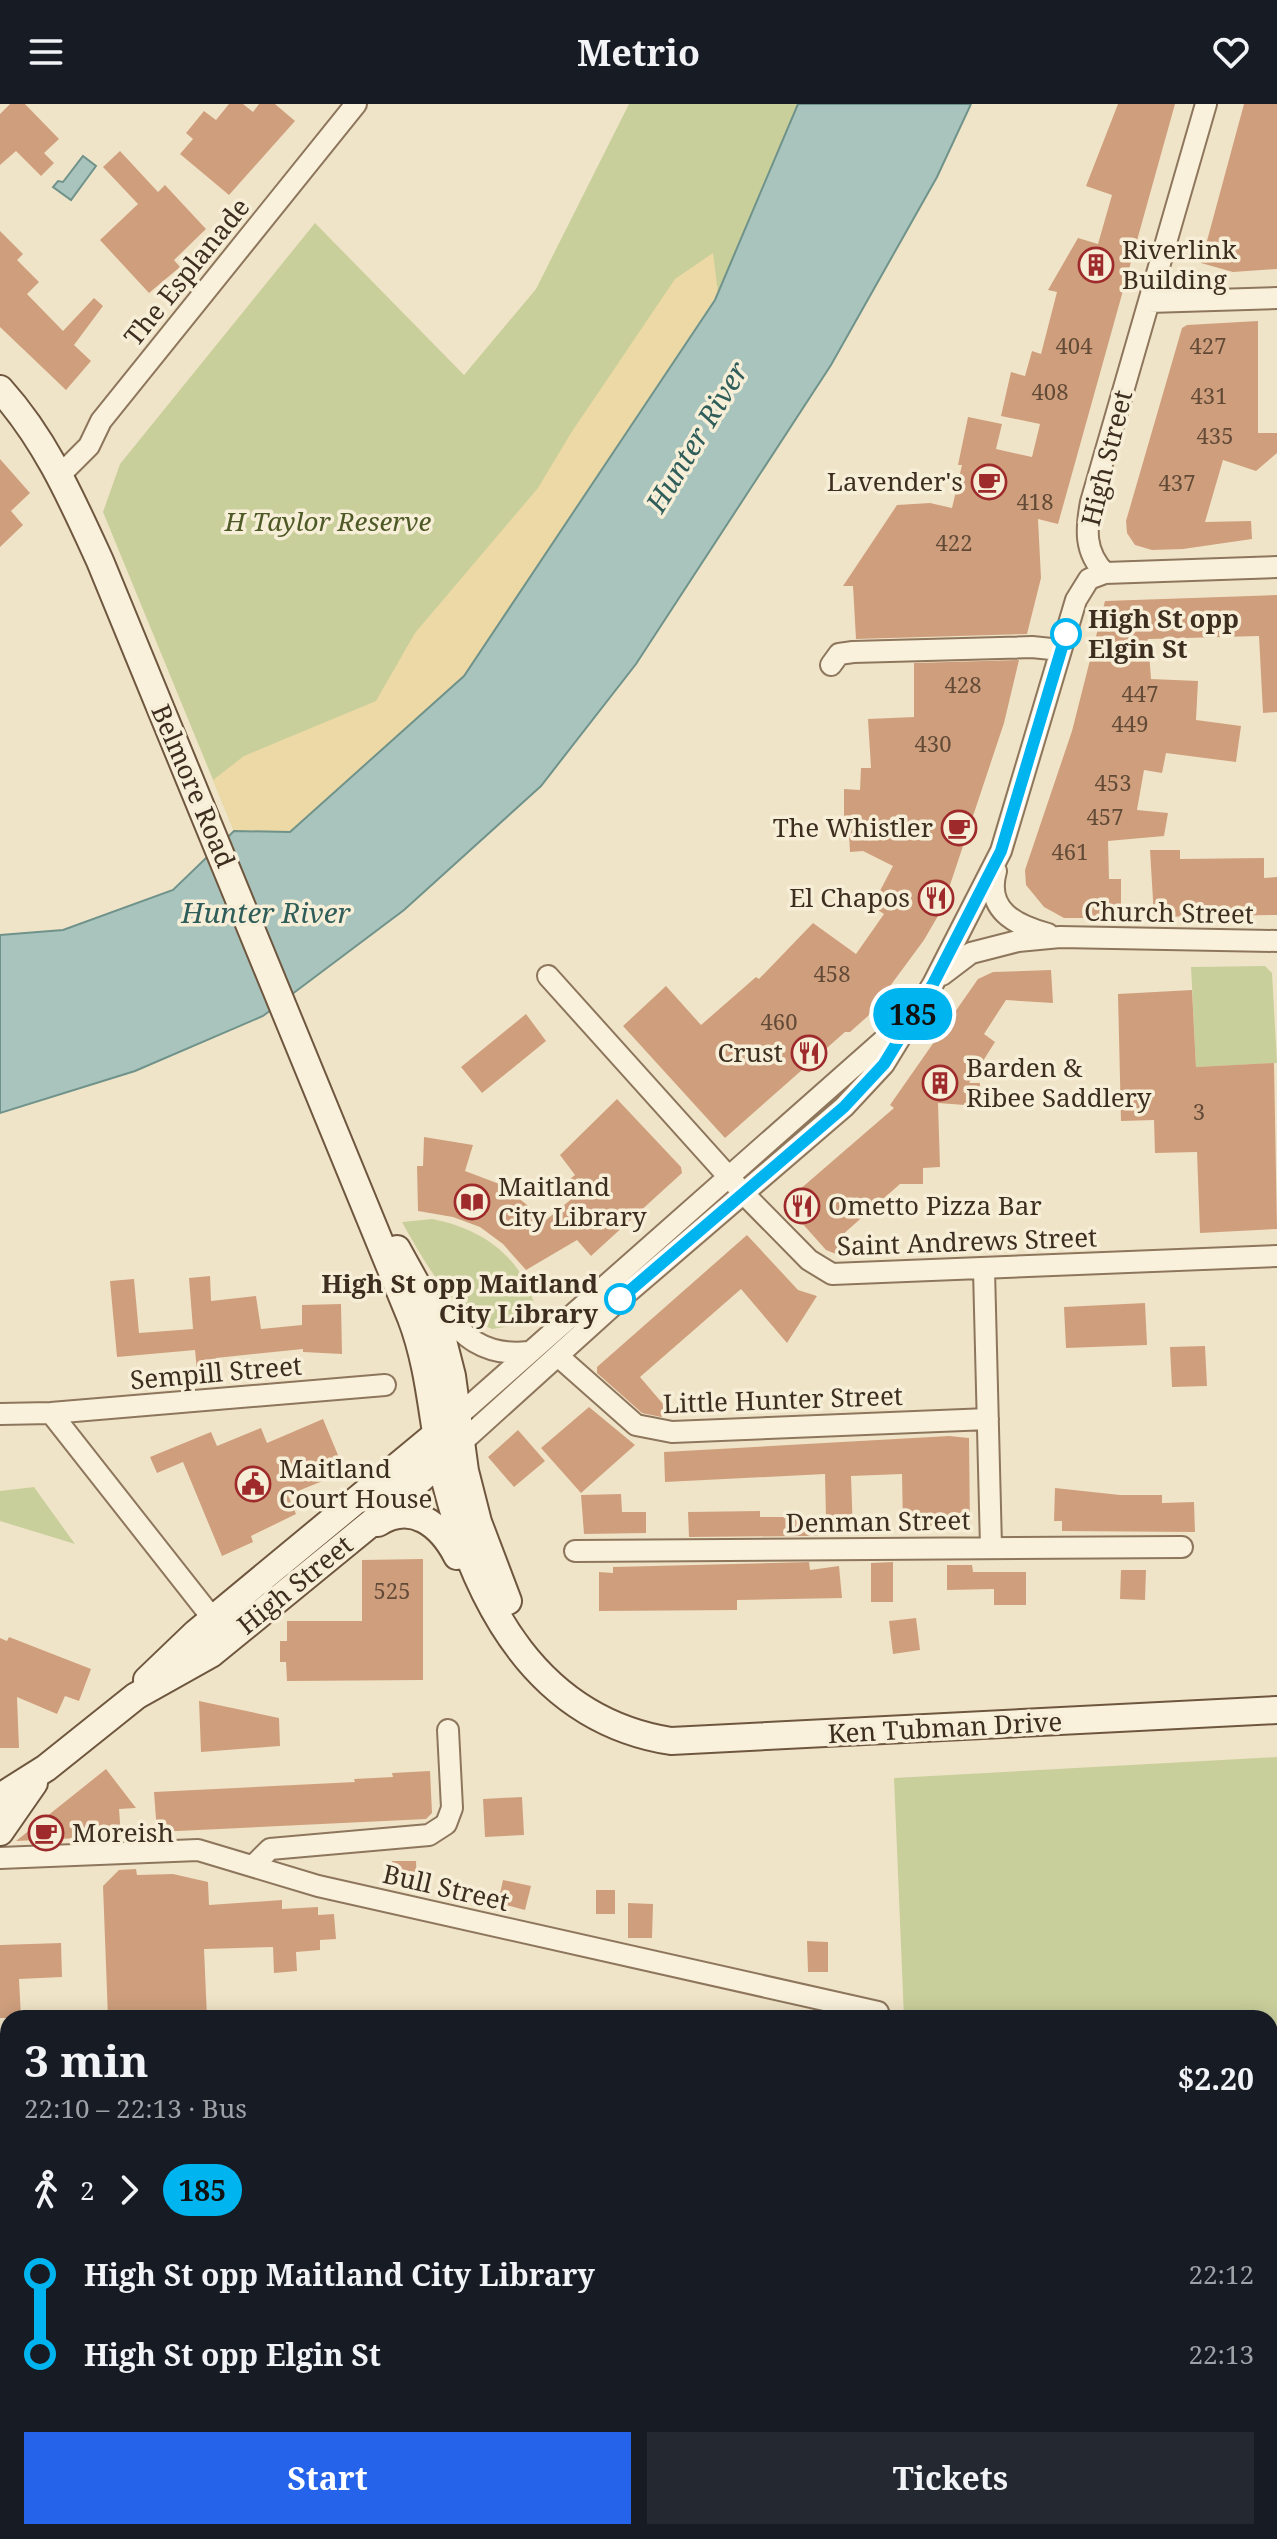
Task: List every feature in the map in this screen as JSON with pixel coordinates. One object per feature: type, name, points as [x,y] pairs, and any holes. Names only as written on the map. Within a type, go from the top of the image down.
[{"type":"main road","name":"Belmore Road","points":[[0,389],[32,429],[61,474],[100,561],[348,1157],[420,1342],[446,1445]]},
{"type":"main road","name":"Belmore Road","points":[[362,1196],[416,1280],[447,1351],[458,1416]]},
{"type":"main road","name":"High Street","points":[[220,1629],[348,1542],[446,1445],[458,1416]]},
{"type":"main road","name":"High Street","points":[[0,1797],[46,1768],[446,1445]]},
{"type":"main road","name":"Ken Tubman Drive","points":[[446,1445],[473,1568],[516,1645],[545,1680],[570,1701],[614,1727],[638,1735],[697,1741],[1277,1710]]},
{"type":"main road","name":"Ken Tubman Drive","points":[[446,1445],[514,1615],[549,1669],[614,1727]]},
{"type":"main road","points":[[348,1542],[387,1517],[400,1514],[413,1514],[440,1528],[484,1607],[516,1645]]},
{"type":"main road","name":"High Street","points":[[0,1832],[46,1768]]},
{"type":"street","name":"The Esplanade","points":[[61,474],[89,446],[101,421],[356,104]]},
{"type":"street","name":"High Street","points":[[458,1416],[528,1352],[745,1195],[884,1064],[933,984],[1001,851],[1081,589],[1089,579],[1105,573],[1092,556],[1087,524],[1206,104]]},
{"type":"street","points":[[1149,302],[1277,298]]},
{"type":"street","points":[[1105,573],[1277,567]]},
{"type":"street","points":[[831,665],[839,654],[853,652],[1032,647],[1061,650]]},
{"type":"street","name":"Church Street","points":[[1001,851],[993,888],[1000,909],[1018,924],[1060,937]]},
{"type":"street","name":"Church Street","points":[[933,984],[958,960],[986,946],[1060,937],[1277,941]]},
{"type":"street","name":"Saint Andrews Street","points":[[548,976],[745,1195],[809,1260],[832,1274],[1277,1256]]},
{"type":"street","name":"High Street","points":[[446,1445],[558,1356],[611,1294],[729,1178],[915,1010]]},
{"type":"street","points":[[984,1270],[991,1547]]},
{"type":"street","points":[[416,1280],[471,1342],[498,1353],[528,1352]]},
{"type":"street","name":"Little Hunter Street","points":[[558,1356],[625,1416],[646,1429],[672,1432],[988,1419]]},
{"type":"street","name":"Sempill Street","points":[[0,1414],[51,1413],[385,1385]]},
{"type":"street","points":[[51,1413],[220,1629]]},
{"type":"street","name":"Denman Street","points":[[575,1551],[1182,1547]]},
{"type":"street","points":[[253,1866],[270,1849],[310,1843],[429,1835],[446,1824],[452,1808],[448,1730]]},
{"type":"street","name":"Bull Street","points":[[0,1858],[198,1850],[318,1886],[869,2010]]},
{"type":"green space","name":"H Taylor Reserve","points":[[629,104],[798,104],[718,293],[464,675],[234,831],[103,512],[120,464],[315,223],[464,375],[536,289]]},
{"type":"green space","points":[[1265,966],[1272,973],[1277,1063],[1196,1067],[1191,967]]},
{"type":"green space","points":[[432,1219],[482,1237],[496,1246],[519,1271],[534,1303],[511,1326],[492,1329],[477,1321],[440,1283],[402,1222]]},
{"type":"green space","points":[[34,1487],[75,1544],[0,1521],[0,1491]]},
{"type":"green space","points":[[1277,1757],[1277,2010],[904,2010],[894,1778]]},
{"type":"sand","points":[[713,253],[718,293],[464,676],[290,832],[234,831],[213,780],[244,756],[376,701],[415,633],[538,488],[571,433],[675,279]]},
{"type":"water","name":"Hunter River","points":[[798,104],[971,104],[937,177],[831,365],[636,664],[541,786],[404,910],[263,1016],[135,1071],[0,1113],[0,935],[63,930],[173,890],[234,831],[290,832],[464,676],[715,300]]},
{"type":"water","points":[[83,156],[96,166],[71,200],[53,187],[58,181],[63,182]]},
{"type":"building","points":[[10,104],[25,104],[59,139],[44,153],[54,163],[41,176],[16,151],[0,165],[0,114]]},
{"type":"building","points":[[229,104],[243,104],[253,112],[259,104],[275,104],[295,121],[229,195],[180,154],[193,139],[186,133],[204,111],[216,120]]},
{"type":"building","points":[[1118,104],[1175,104],[1058,524],[1038,519],[1041,578],[1027,634],[856,639],[853,586],[843,586],[897,505],[930,503],[952,508],[962,465],[958,465],[968,417],[1002,424],[996,449],[1032,457],[1040,424],[1001,416],[1011,372],[1025,376],[1032,351],[1041,354],[1057,292],[1048,290],[1078,238],[1098,244],[1112,195],[1086,186]]},
{"type":"building","points":[[1244,104],[1277,104],[1277,269],[1233,272],[1201,263]]},
{"type":"building","points":[[120,151],[158,192],[165,185],[206,229],[174,260],[180,267],[149,293],[100,240],[138,204],[103,167]]},
{"type":"building","points":[[0,231],[23,254],[17,260],[39,282],[27,294],[63,331],[94,298],[103,306],[74,345],[91,361],[66,390],[0,327]]},
{"type":"building","points":[[1258,321],[1258,433],[1277,433],[1277,453],[1256,471],[1223,460],[1205,522],[1251,521],[1252,539],[1183,549],[1152,550],[1135,545],[1127,533],[1126,521],[1182,328],[1187,325]]},
{"type":"building","points":[[0,459],[30,493],[11,511],[23,525],[0,547]]},
{"type":"building","points":[[1277,595],[1277,712],[1263,713],[1259,636],[1148,639],[1151,679],[1198,681],[1196,720],[1241,726],[1236,762],[1166,753],[1162,773],[1144,770],[1137,810],[1168,813],[1164,836],[1108,841],[1109,879],[1121,879],[1121,918],[1064,918],[1044,907],[1026,885],[1025,870],[1072,731],[1105,601]]},
{"type":"building","points":[[1019,660],[1004,723],[942,909],[924,940],[868,1016],[850,1032],[845,1032],[725,1138],[623,1026],[666,986],[701,1025],[756,977],[759,979],[813,923],[856,954],[884,914],[872,906],[893,866],[863,851],[850,852],[848,817],[844,817],[844,789],[860,790],[861,768],[871,768],[868,719],[914,717],[914,663]]},
{"type":"building","points":[[1150,850],[1180,850],[1180,859],[1264,858],[1264,878],[1277,877],[1277,915],[1154,917]]},
{"type":"building","points":[[1051,970],[1053,1003],[1006,1000],[984,1034],[995,1042],[969,1083],[980,1083],[978,1106],[938,1103],[940,1167],[923,1168],[923,1184],[900,1184],[841,1236],[849,1244],[836,1254],[826,1250],[784,1203],[894,1108],[890,1105],[978,979],[993,972]]},
{"type":"building","points":[[1192,990],[1196,1067],[1274,1063],[1277,1229],[1200,1233],[1197,1152],[1155,1153],[1154,1120],[1121,1121],[1118,994]]},
{"type":"building","points":[[526,1014],[546,1041],[482,1093],[461,1067]]},
{"type":"building","points":[[617,1099],[681,1167],[682,1173],[591,1256],[577,1240],[526,1270],[503,1244],[480,1227],[453,1217],[418,1211],[417,1166],[423,1166],[424,1137],[473,1145],[465,1171],[502,1185],[546,1220],[574,1197],[564,1184],[575,1175],[560,1155]]},
{"type":"building","points":[[747,1235],[798,1290],[817,1296],[787,1343],[741,1289],[640,1377],[669,1411],[661,1417],[642,1413],[597,1373],[597,1367]]},
{"type":"building","points":[[210,1276],[211,1301],[256,1296],[261,1329],[302,1325],[302,1305],[341,1304],[342,1354],[303,1352],[303,1349],[216,1358],[218,1380],[198,1381],[195,1350],[117,1357],[110,1281],[134,1279],[139,1333],[193,1329],[189,1278]]},
{"type":"building","points":[[1145,1303],[1147,1345],[1066,1348],[1064,1307]]},
{"type":"building","points":[[1205,1346],[1207,1386],[1172,1387],[1170,1347]]},
{"type":"building","points":[[589,1407],[635,1445],[581,1493],[541,1448]]},
{"type":"building","name":"Maitland Court House","points":[[323,1419],[345,1472],[288,1495],[296,1514],[251,1536],[253,1542],[222,1556],[183,1462],[157,1473],[150,1457],[211,1432],[217,1446],[261,1428],[267,1443]]},
{"type":"building","points":[[518,1430],[545,1461],[514,1487],[488,1457]]},
{"type":"building","points":[[949,1436],[969,1438],[970,1528],[903,1528],[902,1474],[851,1476],[853,1532],[808,1536],[689,1537],[688,1512],[760,1511],[760,1517],[826,1517],[825,1474],[665,1482],[664,1452]]},
{"type":"building","points":[[1055,1488],[1120,1495],[1162,1495],[1162,1503],[1194,1502],[1195,1532],[1062,1531],[1062,1521],[1054,1521]]},
{"type":"building","points":[[621,1494],[622,1512],[646,1512],[646,1533],[584,1534],[581,1495]]},
{"type":"building","points":[[423,1559],[423,1680],[287,1681],[286,1662],[280,1662],[280,1641],[287,1641],[287,1621],[362,1621],[362,1560]]},
{"type":"building","points":[[809,1562],[810,1570],[839,1566],[842,1598],[737,1600],[737,1610],[599,1611],[599,1572],[613,1573],[613,1567]]},
{"type":"building","points":[[893,1562],[893,1602],[871,1602],[871,1563]]},
{"type":"building","points":[[947,1565],[972,1565],[973,1572],[1026,1572],[1026,1605],[994,1605],[994,1589],[947,1590]]},
{"type":"building","points":[[1121,1570],[1146,1570],[1145,1600],[1120,1599]]},
{"type":"building","points":[[916,1618],[920,1650],[893,1654],[889,1621]]},
{"type":"building","points":[[9,1637],[91,1669],[79,1701],[65,1696],[57,1714],[17,1697],[19,1748],[0,1748],[0,1638],[7,1641]]},
{"type":"building","points":[[199,1701],[279,1718],[280,1746],[201,1752]]},
{"type":"building","points":[[106,1769],[136,1808],[119,1809],[121,1836],[16,1841]]},
{"type":"building","points":[[430,1771],[432,1813],[426,1819],[157,1832],[154,1792],[355,1782],[354,1779],[393,1777],[392,1773]]},
{"type":"building","points":[[522,1797],[524,1835],[485,1837],[483,1799]]},
{"type":"building","points":[[392,1861],[416,1861],[417,1884],[393,1884]]},
{"type":"building","points":[[136,1869],[137,1875],[173,1874],[208,1882],[209,1905],[282,1900],[282,1909],[318,1907],[318,1915],[334,1914],[336,1939],[320,1940],[320,1950],[296,1952],[297,1971],[274,1973],[273,1947],[204,1949],[207,2010],[108,2010],[103,1886],[119,1870]]},
{"type":"building","points":[[503,1880],[531,1886],[525,1910],[498,1903]]},
{"type":"building","points":[[596,1890],[615,1890],[615,1914],[596,1914]]},
{"type":"building","points":[[628,1903],[653,1904],[652,1938],[628,1938]]},
{"type":"building","points":[[807,1941],[828,1942],[828,1972],[808,1972]]},
{"type":"building","points":[[61,1943],[62,1977],[19,1979],[21,2010],[0,2010],[0,1945]]},
{"type":"bus line","name":"185","points":[[620,1299],[844,1107],[884,1064],[933,984],[1001,851],[1066,634]]},
{"type":"place","name":"Riverlink Building","points":[[1096,265]]},
{"type":"place","name":"Lavender's","points":[[989,482]]},
{"type":"place","name":"High St opp Elgin St","points":[[1066,634]]},
{"type":"place","name":"The Whistler","points":[[959,828]]},
{"type":"place","name":"El Chapos","points":[[936,898]]},
{"type":"place","name":"Crust","points":[[809,1053]]},
{"type":"place","name":"Barden & Ribee Saddlery","points":[[940,1083]]},
{"type":"place","name":"Maitland City Library","points":[[472,1202]]},
{"type":"place","name":"Ometto Pizza Bar","points":[[802,1206]]},
{"type":"place","name":"High St opp Maitland City Library","points":[[620,1299]]},
{"type":"place","name":"Maitland Court House","points":[[253,1484]]},
{"type":"place","name":"Moreish","points":[[46,1833]]}]
